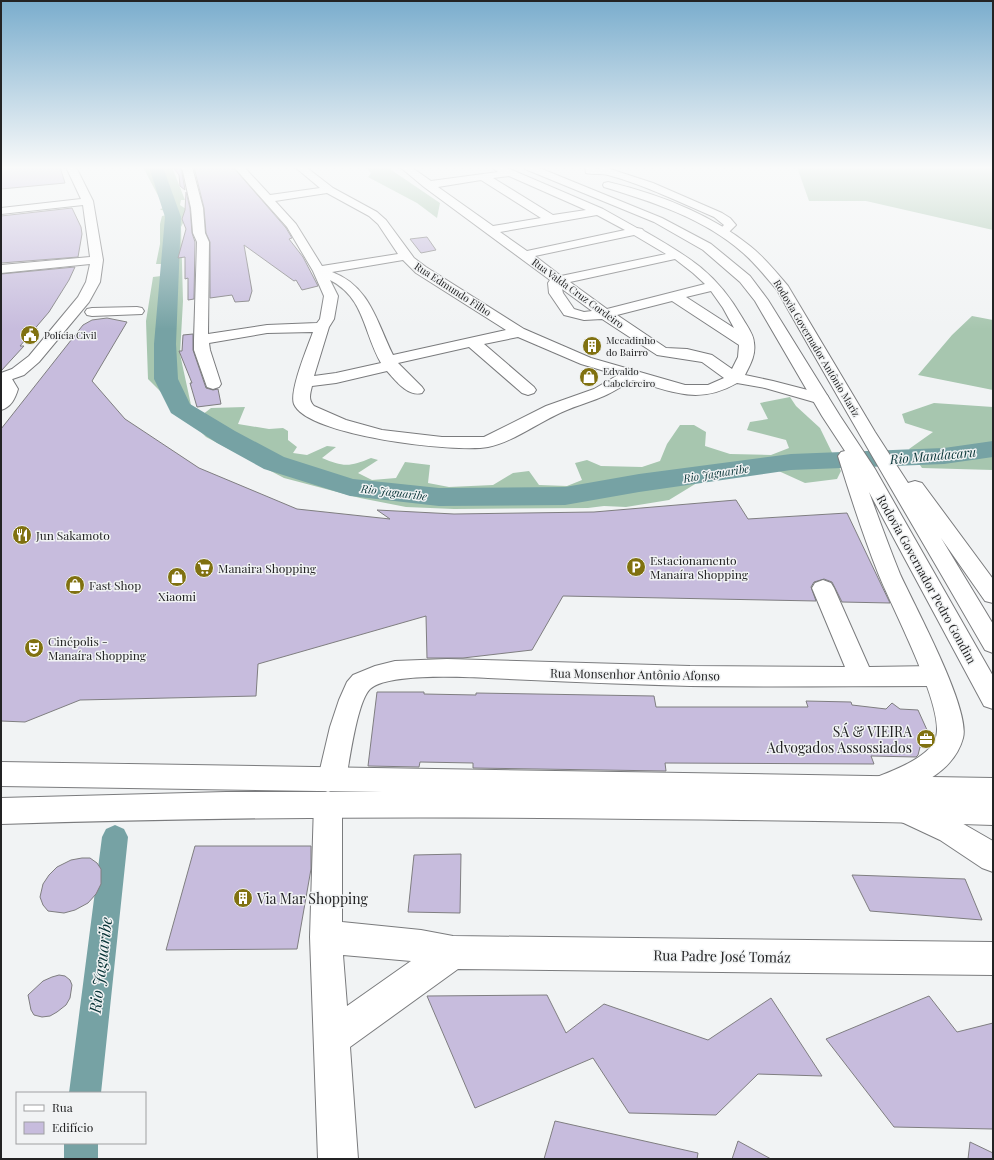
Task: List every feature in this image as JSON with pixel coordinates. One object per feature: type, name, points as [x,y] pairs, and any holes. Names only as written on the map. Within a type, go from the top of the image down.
[{"type":"main road","points":[[1,405],[7,398],[4,382],[22,384],[34,377],[86,307],[97,260],[91,221]]},
{"type":"main road","points":[[198,221],[199,233],[203,242],[201,340],[202,350],[213,384]]},
{"type":"main road","points":[[287,221],[319,270],[331,296],[327,319],[322,327],[308,364],[301,398],[303,405],[314,413],[340,424],[388,436],[442,442],[486,442],[498,438],[552,410],[600,392],[630,375]]},
{"type":"main road","name":"Rua Edmundo Filho","points":[[381,221],[410,261],[421,270],[519,332],[586,361],[677,388],[693,390],[715,388],[735,378]]},
{"type":"main road","name":"Rua Valda Cruz Cordeiro","points":[[477,221],[654,348],[666,353],[687,354]]},
{"type":"main road","points":[[489,230],[539,221]]},
{"type":"main road","points":[[620,221],[677,255],[698,270],[714,286],[740,325],[730,341],[687,354]]},
{"type":"main road","name":"Rodovia Governador Antônio Mariz","points":[[660,221],[689,236],[720,257],[745,279],[761,300],[837,426],[875,465]]},
{"type":"main road","name":"Rodovia Governador Antônio Mariz","points":[[703,221],[724,231],[748,249],[771,272],[783,289],[855,411],[871,432]]},
{"type":"main road","points":[[724,231],[730,225],[727,221]]},
{"type":"main road","points":[[524,255],[638,231]]},
{"type":"main road","points":[[677,255],[560,280],[555,283],[555,290],[559,300],[569,312],[584,316],[605,314],[714,286]]},
{"type":"main road","points":[[319,270],[407,256]]},
{"type":"main road","points":[[1,269],[97,260]]},
{"type":"main road","points":[[319,270],[337,277],[358,295],[390,363],[416,390]]},
{"type":"main road","points":[[674,296],[730,341],[744,362],[735,378]]},
{"type":"main road","points":[[86,307],[137,311]]},
{"type":"main road","points":[[201,340],[267,329],[322,327]]},
{"type":"main road","points":[[305,382],[349,375],[472,342],[519,332]]},
{"type":"main road","points":[[472,342],[528,390]]},
{"type":"main road","points":[[687,354],[710,359],[735,378],[782,388],[821,399]]},
{"type":"main road","points":[[871,432],[889,574],[935,676],[947,705],[951,721],[950,735],[946,745],[935,761],[925,768],[880,789]]},
{"type":"main road","points":[[871,432],[875,465],[993,594]]},
{"type":"main road","name":"Rodovia Governador Pedro Gondim","points":[[875,465],[993,644]]},
{"type":"main road","name":"Rodovia Governador Pedro Gondim","points":[[875,465],[993,699]]},
{"type":"main road","points":[[823,588],[861,676]]},
{"type":"main road","name":"Rua Monsenhor Antônio Afonso","points":[[338,1159],[326,937],[330,791],[350,702],[355,690],[362,681],[373,675],[387,672],[448,668],[690,676],[935,676]]},
{"type":"main road","points":[[1,774],[330,791],[993,812]]},
{"type":"main road","points":[[1,811],[330,791],[993,790]]},
{"type":"main road","points":[[902,809],[950,831],[993,858]]},
{"type":"main road","name":"Rua Padre José Tomáz","points":[[326,937],[421,946],[453,952],[992,959]]},
{"type":"main road","points":[[331,1039],[453,952]]},
{"type":"green space","points":[[161,221],[184,221],[181,227],[183,301],[180,354],[191,405],[202,415],[211,408],[245,407],[238,424],[269,429],[283,428],[288,431],[288,440],[297,447],[293,453],[307,455],[327,446],[336,447],[322,458],[336,463],[346,465],[371,458],[378,460],[358,473],[372,480],[396,478],[405,462],[430,465],[428,483],[449,487],[493,485],[513,473],[529,471],[539,485],[567,486],[582,480],[575,463],[587,460],[601,466],[642,467],[660,461],[667,444],[680,425],[694,425],[706,432],[705,446],[730,454],[771,455],[789,448],[786,440],[747,430],[750,422],[768,419],[760,403],[790,397],[796,406],[820,428],[841,471],[837,479],[805,483],[772,468],[705,478],[669,500],[626,507],[604,506],[588,508],[454,509],[406,507],[360,498],[284,478],[206,437],[148,379],[146,321],[153,277],[161,276],[163,264],[156,264],[160,244]]},
{"type":"green space","points":[[954,221],[993,221],[993,230]]},
{"type":"green space","points":[[972,316],[993,320],[993,390],[918,375],[952,335]]},
{"type":"green space","points":[[934,403],[993,407],[993,470],[922,468],[909,449],[933,432],[905,423],[902,414]]},
{"type":"building","points":[[1,221],[78,221],[82,234],[78,257],[1,263]]},
{"type":"building","points":[[183,221],[191,221],[192,233],[195,242],[194,299],[188,300],[188,278],[185,279],[185,257],[178,258],[186,229]]},
{"type":"building","points":[[205,221],[280,221],[292,238],[289,239],[303,257],[318,286],[302,290],[296,280],[294,281],[244,245],[252,291],[249,301],[235,302],[232,295],[210,298],[210,242],[206,233]]},
{"type":"building","points":[[427,237],[436,250],[421,253],[410,239]]},
{"type":"building","points":[[75,267],[69,280],[49,312],[20,346],[24,346],[1,371],[1,274]]},
{"type":"building","name":"Manaira Shopping","points":[[107,318],[127,322],[92,381],[125,419],[199,468],[297,509],[390,519],[377,510],[454,514],[594,512],[736,500],[748,519],[847,513],[890,603],[842,602],[832,582],[824,579],[814,582],[811,587],[816,601],[563,596],[532,650],[463,658],[427,658],[426,616],[258,664],[256,696],[80,700],[25,722],[1,721],[1,429],[83,325],[92,320]]},
{"type":"building","points":[[193,334],[193,350],[206,388],[213,390],[218,389],[221,404],[197,407],[190,383],[192,383],[179,351],[182,351],[183,335]]},
{"type":"building","points":[[377,692],[424,692],[424,694],[476,695],[476,693],[654,696],[656,707],[808,707],[806,701],[851,702],[852,705],[886,709],[892,703],[900,709],[918,710],[932,741],[920,747],[916,757],[871,756],[874,764],[665,763],[666,771],[473,768],[473,763],[420,762],[419,767],[368,766]]},
{"type":"building","name":"Via Mar Shopping","points":[[195,846],[311,846],[311,869],[297,949],[166,950]]},
{"type":"building","points":[[461,854],[460,913],[408,912],[414,855]]},
{"type":"building","points":[[90,858],[97,863],[101,869],[101,884],[96,894],[88,903],[75,910],[64,913],[48,911],[43,905],[40,897],[43,884],[57,867],[71,860]]},
{"type":"building","points":[[852,875],[965,879],[982,920],[870,911]]},
{"type":"building","points":[[59,975],[65,976],[70,980],[72,985],[70,998],[66,1005],[50,1016],[42,1017],[34,1015],[31,1010],[28,995],[43,981]]},
{"type":"building","points":[[547,995],[566,1033],[604,1004],[708,1040],[771,998],[822,1076],[758,1074],[716,1115],[629,1113],[593,1058],[475,1108],[427,996]]},
{"type":"building","points":[[929,996],[957,1032],[993,1023],[993,1129],[894,1127],[826,1039]]},
{"type":"building","points":[[555,1121],[698,1153],[697,1159],[544,1159]]},
{"type":"building","points":[[738,1141],[771,1159],[732,1159]]},
{"type":"building","points":[[970,1142],[993,1153],[993,1159],[968,1159]]},
{"type":"waterway","name":"Rio Jaguaribe","points":[[173,221],[165,344],[166,379],[180,408],[226,437],[274,463],[350,487],[439,497],[565,496],[639,483],[791,462],[944,456],[993,449]]},
{"type":"waterway","name":"Rio Jaguaribe","points":[[85,1092],[115,837]]},
{"type":"waterway","name":"Rio Jaguaribe","points":[[81,1144],[81,1159]]},
{"type":"place","name":"Polícia Civil","points":[[30,335]]},
{"type":"place","name":"Mecadinho do Bairro","points":[[592,346]]},
{"type":"place","name":"Edvaldo Cabelereiro","points":[[589,377]]},
{"type":"place","name":"Jun Sakamoto","points":[[22,535]]},
{"type":"place","name":"Estacionamento Manaíra Shopping","points":[[636,567]]},
{"type":"place","name":"Manaira Shopping","points":[[204,568]]},
{"type":"place","name":"Xiaomi","points":[[177,577]]},
{"type":"place","name":"Fast Shop","points":[[75,585]]},
{"type":"place","name":"Cinépolis - Manaíra Shopping","points":[[34,648]]},
{"type":"place","name":"SÁ & VIEIRA Advogados Assossiados","points":[[926,739]]},
{"type":"place","name":"Via Mar Shopping","points":[[243,898]]},
{"type":"water label","name":"Rio Mandacaru","points":[[933,455]]}]
